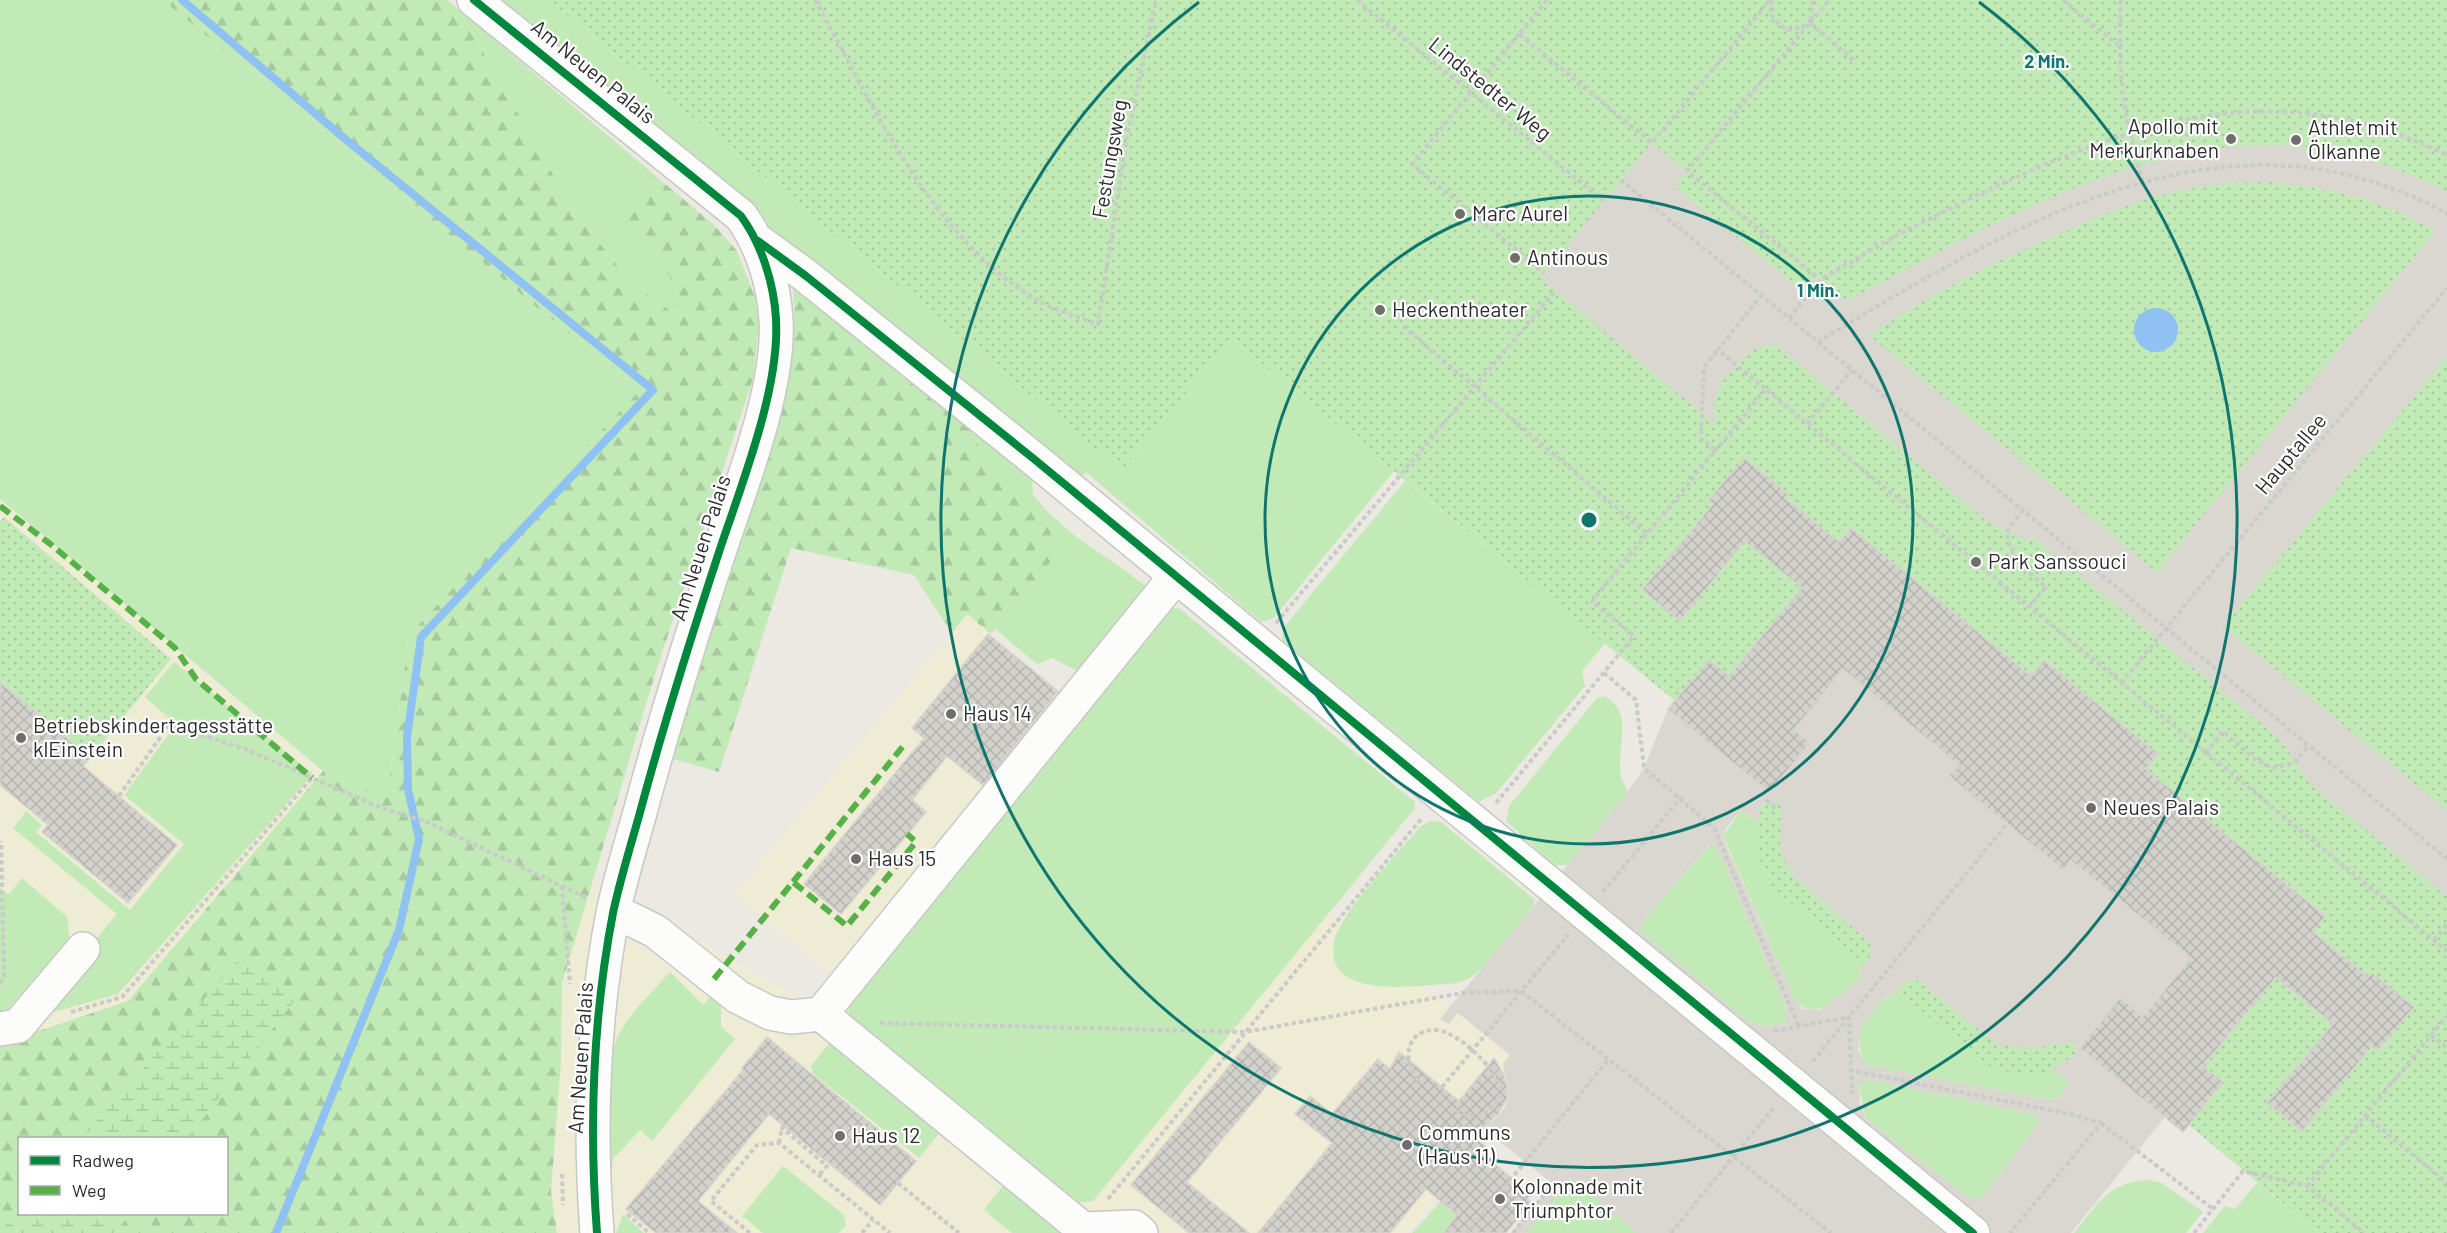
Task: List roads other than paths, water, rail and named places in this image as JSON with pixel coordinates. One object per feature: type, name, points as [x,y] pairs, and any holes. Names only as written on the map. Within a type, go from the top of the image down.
[{"type":"street","name":"Am Neuen Palais","points":[[474,0],[741,216],[758,241],[776,320],[770,383],[735,503],[678,676],[614,911],[601,991],[592,1166],[597,1233]]},
{"type":"street","points":[[758,241],[806,276],[1176,576],[1856,1134],[1973,1233]]},
{"type":"street","points":[[821,1014],[1176,576]]},
{"type":"street","points":[[614,911],[655,932],[738,997],[770,1013],[791,1017],[821,1014],[1083,1229],[1134,1227],[1141,1233]]},
{"type":"street","points":[[0,1029],[18,1026],[83,949]]},
{"type":"water","points":[[2156,308],[2172,314],[2178,330],[2172,346],[2156,352],[2140,346],[2134,330],[2140,314]]},
{"type":"waterway","points":[[182,0],[344,138],[653,390],[421,637],[407,737],[408,789],[419,839],[399,930],[276,1233]]},
{"type":"place","name":"Apollo mit Merkurknaben","points":[[2231,139]]},
{"type":"place","name":"Athlet mit Ölkanne","points":[[2296,140]]},
{"type":"place","name":"Marc Aurel","points":[[1460,214]]},
{"type":"place","name":"Antinous","points":[[1515,258]]},
{"type":"place","name":"Heckentheater","points":[[1380,310]]},
{"type":"place","name":"Park Sanssouci","points":[[1976,562]]},
{"type":"place","name":"Haus 14","points":[[951,714]]},
{"type":"place","name":"Betriebskindertagesstätte klEinstein","points":[[21,738]]},
{"type":"place","name":"Neues Palais","points":[[2091,808]]},
{"type":"place","name":"Haus 15","points":[[856,859]]},
{"type":"place","name":"Haus 12","points":[[840,1136]]},
{"type":"place","name":"Communs (Haus 11)","points":[[1407,1145]]},
{"type":"place","name":"Kolonnade mit Triumphtor","points":[[1500,1199]]}]
